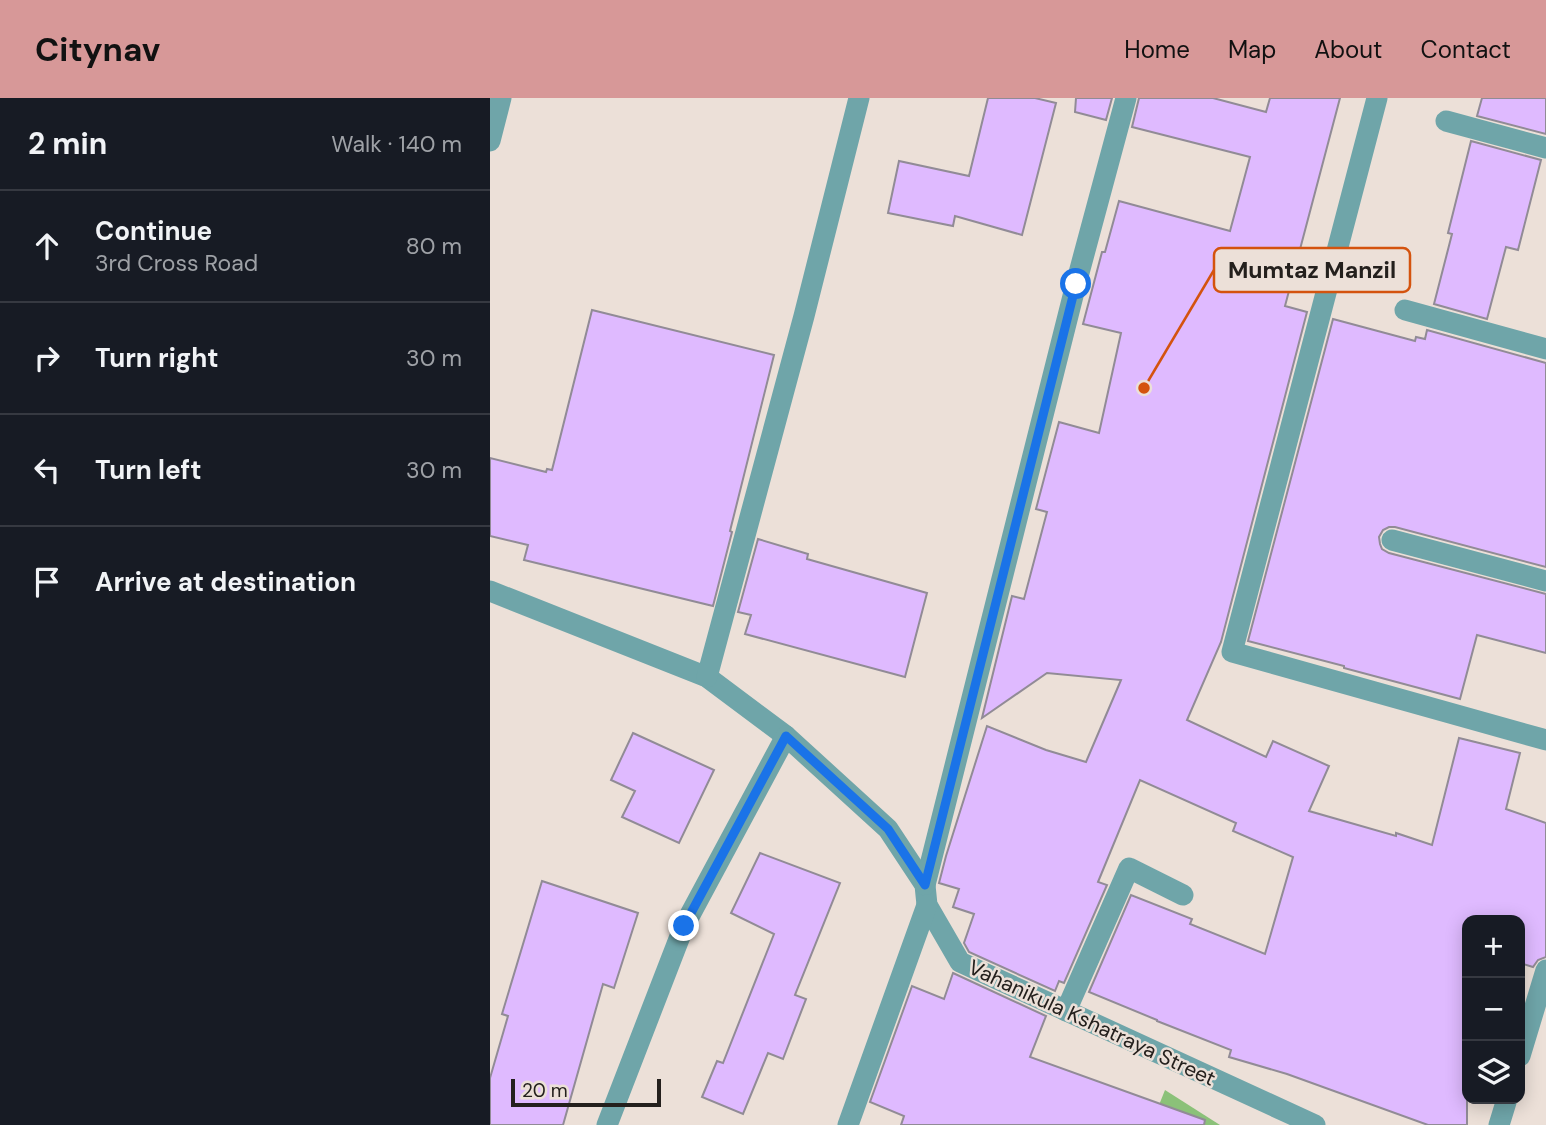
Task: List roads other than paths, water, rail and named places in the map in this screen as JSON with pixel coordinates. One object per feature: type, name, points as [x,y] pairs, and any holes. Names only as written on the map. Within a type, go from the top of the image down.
[{"type":"street","points":[[490,141],[501,98]]},
{"type":"street","points":[[707,677],[804,316],[859,98]]},
{"type":"street","points":[[848,1125],[926,895],[1076,284],[1126,98]]},
{"type":"street","points":[[1377,98],[1232,652],[1546,740]]},
{"type":"street","points":[[1446,121],[1546,148]]},
{"type":"street","points":[[1405,310],[1546,349]]},
{"type":"street","points":[[1392,540],[1546,582]]},
{"type":"street","name":"Vahanikula Kshatraya Street","points":[[490,591],[707,677],[786,736],[888,829],[960,962],[1315,1125]]},
{"type":"street","points":[[607,1125],[684,926],[786,736]]},
{"type":"street","points":[[1066,1011],[1129,868],[1182,895]]},
{"type":"street","points":[[1525,1041],[1546,970]]},
{"type":"street","points":[[1499,1125],[1505,1104]]},
{"type":"place","name":"Mumtaz Manzil","points":[[1144,388]]}]
